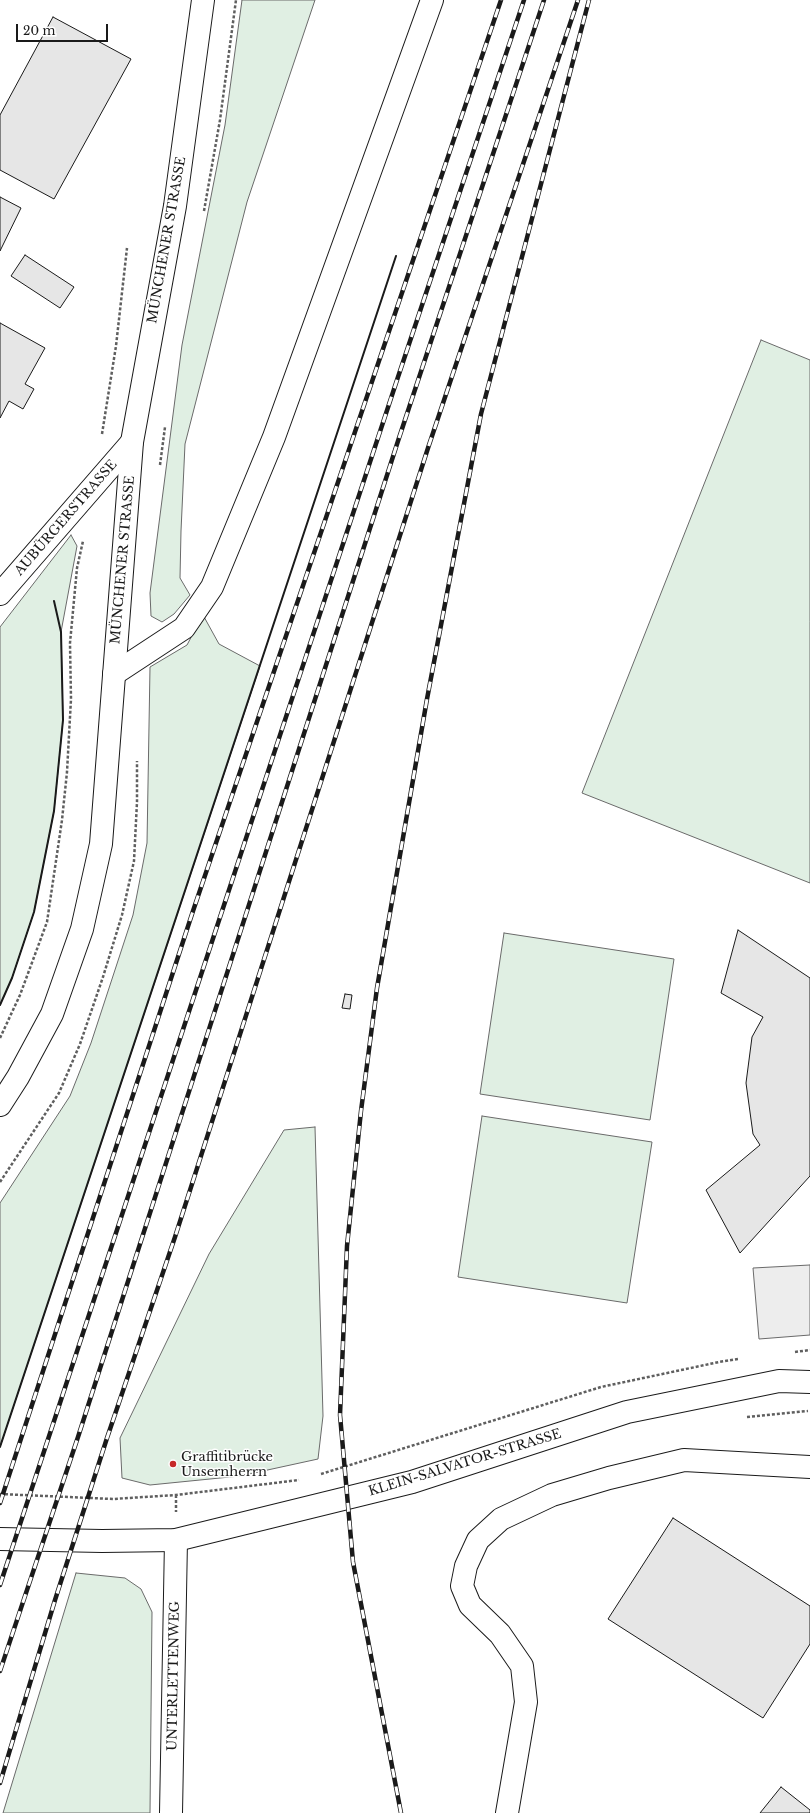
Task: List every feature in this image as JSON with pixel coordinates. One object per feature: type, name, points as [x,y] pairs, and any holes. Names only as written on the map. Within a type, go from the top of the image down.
[{"type":"main road","name":"MÜNCHENER STRASSE","points":[[0,1105],[18,1078],[52,1014],[82,929],[101,844],[132,442],[175,206],[203,0]]},
{"type":"main road","points":[[114,674],[184,628],[212,588],[274,437],[432,0]]},
{"type":"main road","name":"AUBÜRGERSTRASSE","points":[[0,594],[132,442]]},
{"type":"main road","name":"KLEIN-SALVATOR-STRASSE","points":[[0,1539],[102,1541],[176,1540],[412,1482],[627,1412],[779,1381],[810,1382]]},
{"type":"main road","points":[[507,1813],[526,1702],[522,1666],[500,1634],[470,1605],[462,1586],[466,1566],[478,1540],[501,1519],[552,1495],[608,1478],[684,1460],[810,1467]]},
{"type":"main road","name":"UNTERLETTENWEG","points":[[171,1813],[176,1540]]},
{"type":"path","points":[[102,435],[116,346],[127,248]]},
{"type":"path","points":[[0,1038],[20,995],[47,922],[66,786],[71,699],[70,643],[77,568],[83,538]]},
{"type":"path","points":[[787,1353],[810,1350]]},
{"type":"path","points":[[313,1477],[601,1388],[719,1362],[742,1359]]},
{"type":"path","points":[[0,1494],[113,1499],[176,1495],[306,1479]]},
{"type":"green space","points":[[242,0],[315,0],[247,202],[185,444],[180,578],[190,595],[174,614],[162,622],[151,616],[150,593],[182,345],[225,125]]},
{"type":"green space","points":[[761,340],[810,360],[810,883],[582,793]]},
{"type":"green space","points":[[71,535],[77,546],[61,632],[63,720],[54,811],[34,912],[12,978],[0,1005],[0,627]]},
{"type":"green space","points":[[203,615],[219,644],[260,666],[0,1447],[0,1203],[70,1096],[91,1043],[133,915],[147,843],[150,667],[187,645]]},
{"type":"green space","points":[[504,933],[674,959],[650,1120],[480,1094]]},
{"type":"green space","points":[[482,1116],[652,1142],[627,1303],[458,1277]]},
{"type":"green space","points":[[315,1127],[323,1416],[318,1459],[240,1476],[150,1485],[122,1478],[120,1438],[209,1254],[284,1130]]},
{"type":"green space","points":[[76,1573],[125,1578],[141,1589],[152,1612],[150,1813],[3,1813]]},
{"type":"shaded area","points":[[810,1265],[810,1335],[759,1339],[753,1268]]},
{"type":"building","points":[[53,17],[131,59],[54,199],[0,170],[0,115]]},
{"type":"building","points":[[0,197],[21,208],[0,251]]},
{"type":"building","points":[[25,255],[74,287],[60,308],[11,276]]},
{"type":"building","points":[[0,323],[45,348],[25,384],[34,389],[23,409],[9,401],[0,418]]},
{"type":"building","points":[[738,930],[810,978],[810,1176],[740,1253],[706,1190],[760,1145],[753,1134],[746,1083],[752,1037],[763,1017],[721,993]]},
{"type":"building","points":[[345,994],[352,995],[350,1009],[342,1008]]},
{"type":"building","points":[[673,1518],[810,1606],[810,1644],[763,1718],[608,1619]]},
{"type":"building","points":[[781,1787],[810,1810],[810,1813],[760,1813]]},
{"type":"railway","points":[[0,1503],[193,911],[501,0]]},
{"type":"railway","points":[[0,1585],[398,377],[524,0]]},
{"type":"railway","points":[[0,1671],[78,1437],[398,441],[544,0]]},
{"type":"railway","points":[[0,1783],[55,1600],[107,1438],[175,1237],[428,448],[578,0]]},
{"type":"railway","points":[[401,1813],[353,1562],[340,1415],[347,1246],[361,1111],[377,988],[427,699],[481,414],[589,0]]},
{"type":"wall","points":[[0,1447],[396,256]]},
{"type":"wall","points":[[0,1005],[12,978],[34,912],[54,811],[63,720],[61,632],[54,601]]},
{"type":"place","name":"Graffitibrücke Unsernherrn","points":[[173,1464]]}]
